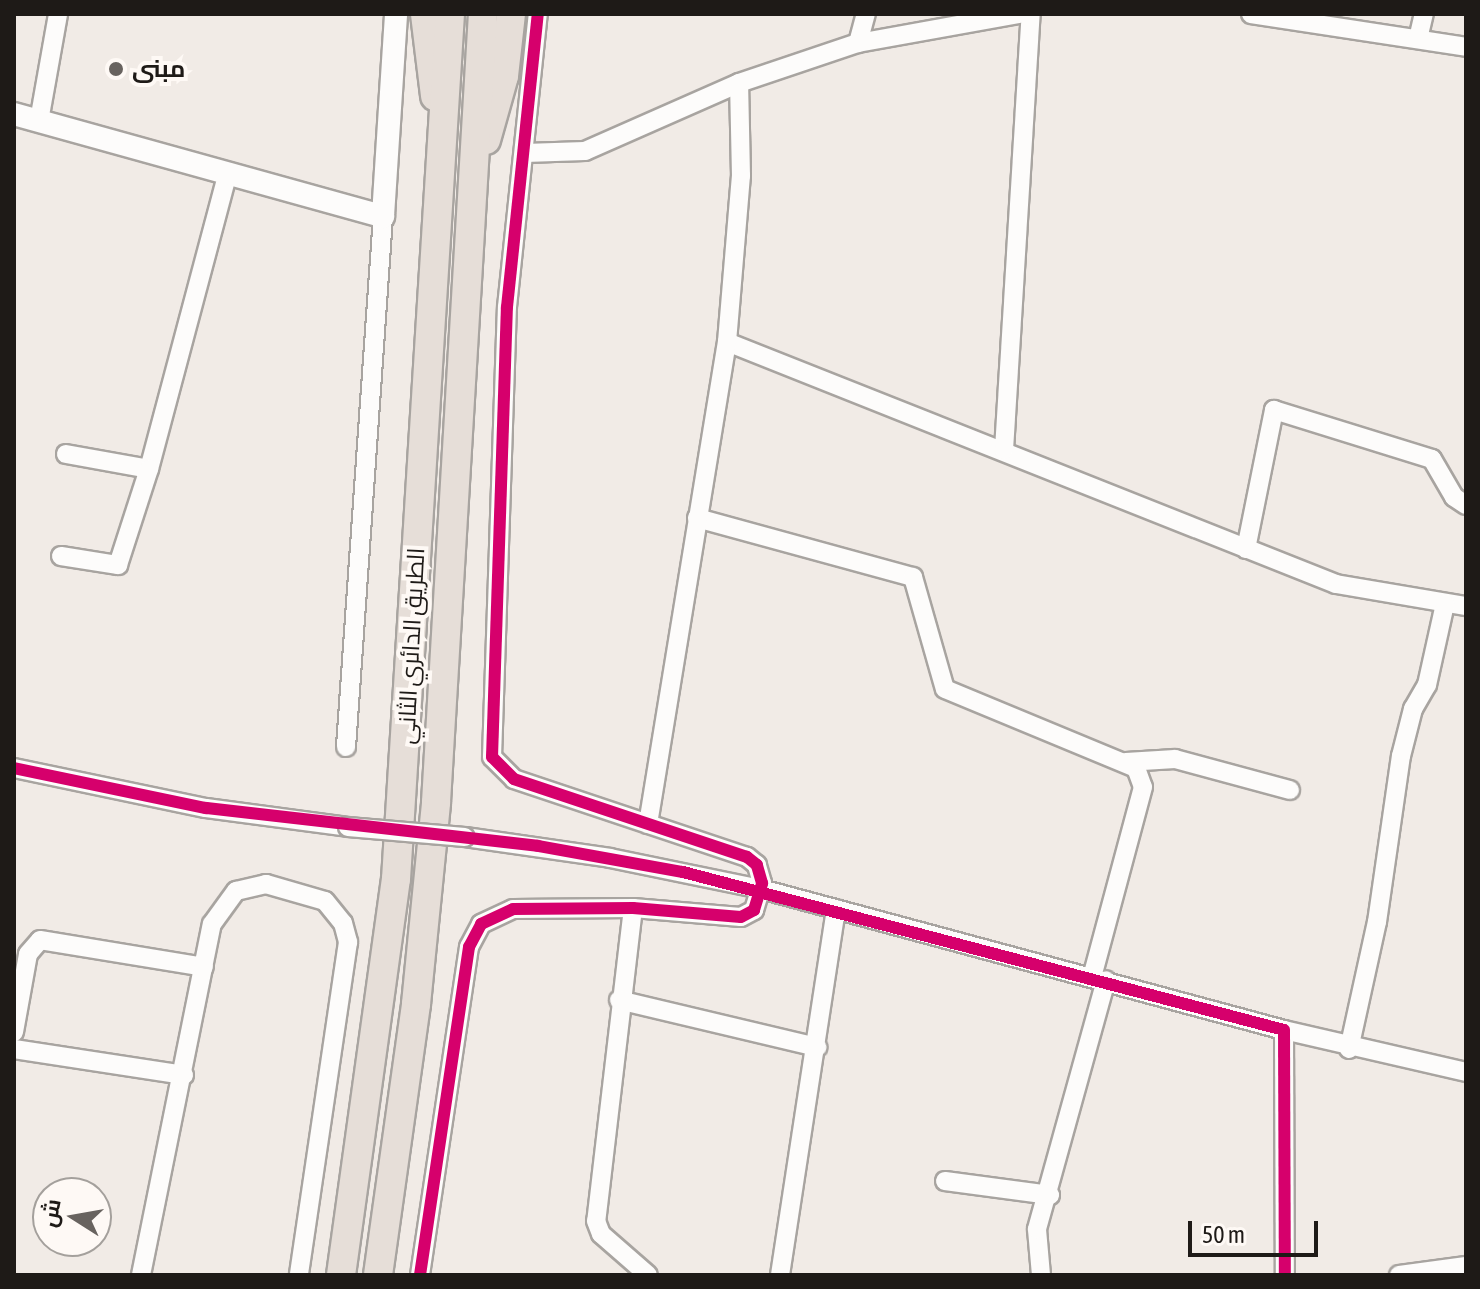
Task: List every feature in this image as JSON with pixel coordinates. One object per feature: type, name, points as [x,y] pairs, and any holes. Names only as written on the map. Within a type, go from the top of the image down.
[{"type":"highway","points":[[425,14],[429,74],[443,122]]},
{"type":"highway","name":"الطريق الدائري الثاني","points":[[341,1275],[396,879],[450,14]]},
{"type":"highway","name":"الطريق الدائري الثاني","points":[[378,1275],[416,1004],[436,802],[483,14]]},
{"type":"highway","points":[[474,170],[499,100],[511,14]]},
{"type":"street","points":[[39,121],[58,14]]},
{"type":"street","points":[[346,747],[396,14]]},
{"type":"street","points":[[420,1275],[469,947],[476,931],[496,913],[513,909],[633,908],[741,917],[754,910],[761,889],[760,870],[752,860],[508,777],[491,751],[501,574],[506,320],[538,14]]},
{"type":"street","points":[[858,43],[866,14]]},
{"type":"street","points":[[525,153],[585,151],[739,83],[858,43],[1019,14]]},
{"type":"street","points":[[1004,450],[1031,14]]},
{"type":"street","points":[[1251,14],[1466,47]]},
{"type":"street","points":[[1418,39],[1424,14]]},
{"type":"street","points":[[648,824],[727,342],[741,176],[739,83]]},
{"type":"street","points":[[14,114],[383,216]]},
{"type":"street","points":[[61,556],[118,565],[149,469],[228,173]]},
{"type":"street","points":[[727,342],[1336,584],[1466,606]]},
{"type":"street","points":[[1246,549],[1274,410],[1432,459],[1454,497],[1466,505]]},
{"type":"street","points":[[66,454],[149,469]]},
{"type":"street","points":[[697,518],[913,577],[945,689],[1136,768],[1143,787],[1050,1195],[1035,1245],[1041,1275]]},
{"type":"street","points":[[1349,1049],[1377,922],[1401,756],[1413,709],[1427,685],[1445,604]]},
{"type":"street","points":[[1126,762],[1175,759],[1290,790]]},
{"type":"street","points":[[14,768],[206,808],[348,827],[465,837],[610,858],[761,889],[1099,978],[1349,1049],[1466,1072]]},
{"type":"street","points":[[141,1275],[204,967],[221,905],[236,891],[255,884],[316,897],[338,915],[346,932],[347,961],[299,1275]]},
{"type":"street","points":[[633,908],[619,1000],[596,1221],[601,1234],[648,1275]]},
{"type":"street","points":[[780,1275],[836,909]]},
{"type":"street","points":[[14,1032],[28,954],[40,940],[204,967]]},
{"type":"street","points":[[619,1000],[817,1047]]},
{"type":"street","points":[[1284,1030],[1285,1275]]},
{"type":"street","points":[[14,1049],[184,1075]]},
{"type":"street","points":[[945,1181],[1050,1195]]},
{"type":"street","points":[[1399,1275],[1466,1266]]},
{"type":"cycle path","points":[[420,1275],[469,947],[481,924],[513,909],[633,908],[741,917],[754,910],[762,883],[757,865],[747,857],[514,779],[492,757],[507,307],[538,14]]},
{"type":"cycle path","points":[[14,768],[206,808],[538,846],[683,872],[1284,1030],[1285,1275]]},
{"type":"place","name":"مبنى","points":[[116,69]]}]
